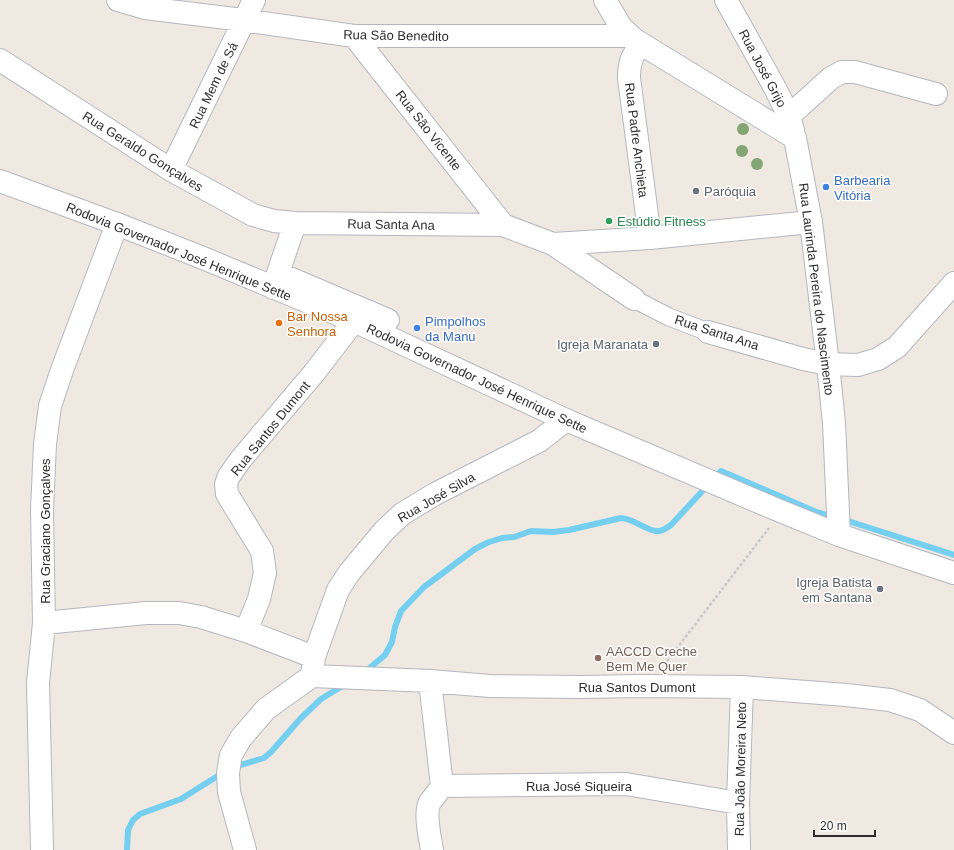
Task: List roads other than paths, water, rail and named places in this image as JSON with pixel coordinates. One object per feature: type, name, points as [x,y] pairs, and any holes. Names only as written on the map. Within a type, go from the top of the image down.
[{"type":"street","name":"Rua São Benedito","points":[[118,0],[354,36],[635,40]]},
{"type":"street","name":"Rua Mem de Sá","points":[[171,170],[254,0]]},
{"type":"street","points":[[605,0],[621,27],[635,40],[796,138]]},
{"type":"street","name":"Rua José Grijo","points":[[726,0],[775,88],[789,116],[796,138]]},
{"type":"street","name":"Rua São Vicente","points":[[354,36],[503,225]]},
{"type":"street","name":"Rua Padre Anchieta","points":[[635,40],[629,66],[629,78],[650,238]]},
{"type":"street","name":"Rua Geraldo Gonçalves","points":[[0,60],[171,170],[254,215],[274,221],[294,223]]},
{"type":"street","points":[[789,116],[831,78],[842,72],[855,72],[936,94]]},
{"type":"street","name":"Rua Laurinda Pereira do Nascimento","points":[[796,138],[811,222],[828,364],[834,423],[839,535]]},
{"type":"street","name":"Rodovia Governador José Henrique Sette","points":[[0,181],[279,282],[354,321],[566,420],[839,535],[954,573]]},
{"type":"street","name":"Rua Santa Ana","points":[[553,244],[650,238],[811,222]]},
{"type":"street","points":[[294,223],[279,282],[388,320]]},
{"type":"street","name":"Rua Santa Ana","points":[[294,223],[503,225],[553,244],[634,299],[670,317],[708,332],[803,359],[828,364],[858,365],[878,360],[897,347],[954,283]]},
{"type":"street","name":"Rua Graciano Gonçalves","points":[[42,850],[38,683],[44,623],[42,510],[50,406],[117,224]]},
{"type":"street","name":"Rua Santos Dumont","points":[[246,631],[259,599],[265,573],[262,551],[227,494],[226,484],[229,476],[241,459],[314,373],[354,321]]},
{"type":"street","name":"Rua José Silva","points":[[313,667],[338,590],[349,573],[384,531],[402,514],[435,494],[539,441],[566,420]]},
{"type":"street","name":"Rua Santos Dumont","points":[[44,623],[146,613],[179,613],[201,617],[246,631],[313,667],[430,681],[490,686],[742,687],[838,694],[890,700],[920,710],[954,733]]},
{"type":"street","points":[[245,850],[229,792],[228,773],[231,756],[241,738],[266,709],[313,667]]},
{"type":"street","points":[[430,681],[442,786],[428,807],[427,815],[432,850]]},
{"type":"street","name":"Rua João Moreira Neto","points":[[738,850],[742,687]]},
{"type":"street","name":"Rua José Siqueira","points":[[442,786],[626,784],[738,803]]},
{"type":"waterway","points":[[714,478],[721,471],[814,511],[833,517]]},
{"type":"waterway","points":[[366,671],[385,655],[392,642],[395,627],[401,611],[424,587],[475,549],[489,542],[502,538],[514,537],[531,531],[553,532],[569,530],[621,518],[630,520],[652,530],[660,531],[671,525],[708,485]]},
{"type":"waterway","points":[[842,519],[954,555]]},
{"type":"waterway","points":[[234,767],[264,758],[321,699],[344,685]]},
{"type":"waterway","points":[[127,850],[128,830],[133,820],[140,814],[181,799],[224,772]]},
{"type":"place","name":"Barbearia Vitória","points":[[826,187]]},
{"type":"place","name":"Paróquia","points":[[696,191]]},
{"type":"place","name":"Estúdio Fitness","points":[[609,221]]},
{"type":"place","name":"Bar Nossa Senhora","points":[[279,323]]},
{"type":"place","name":"Pimpolhos da Manu","points":[[417,328]]},
{"type":"place","name":"Igreja Maranata","points":[[656,344]]},
{"type":"place","name":"Igreja Batista em Santana","points":[[880,589]]},
{"type":"place","name":"AACCD Creche Bem Me Quer","points":[[598,658]]}]
